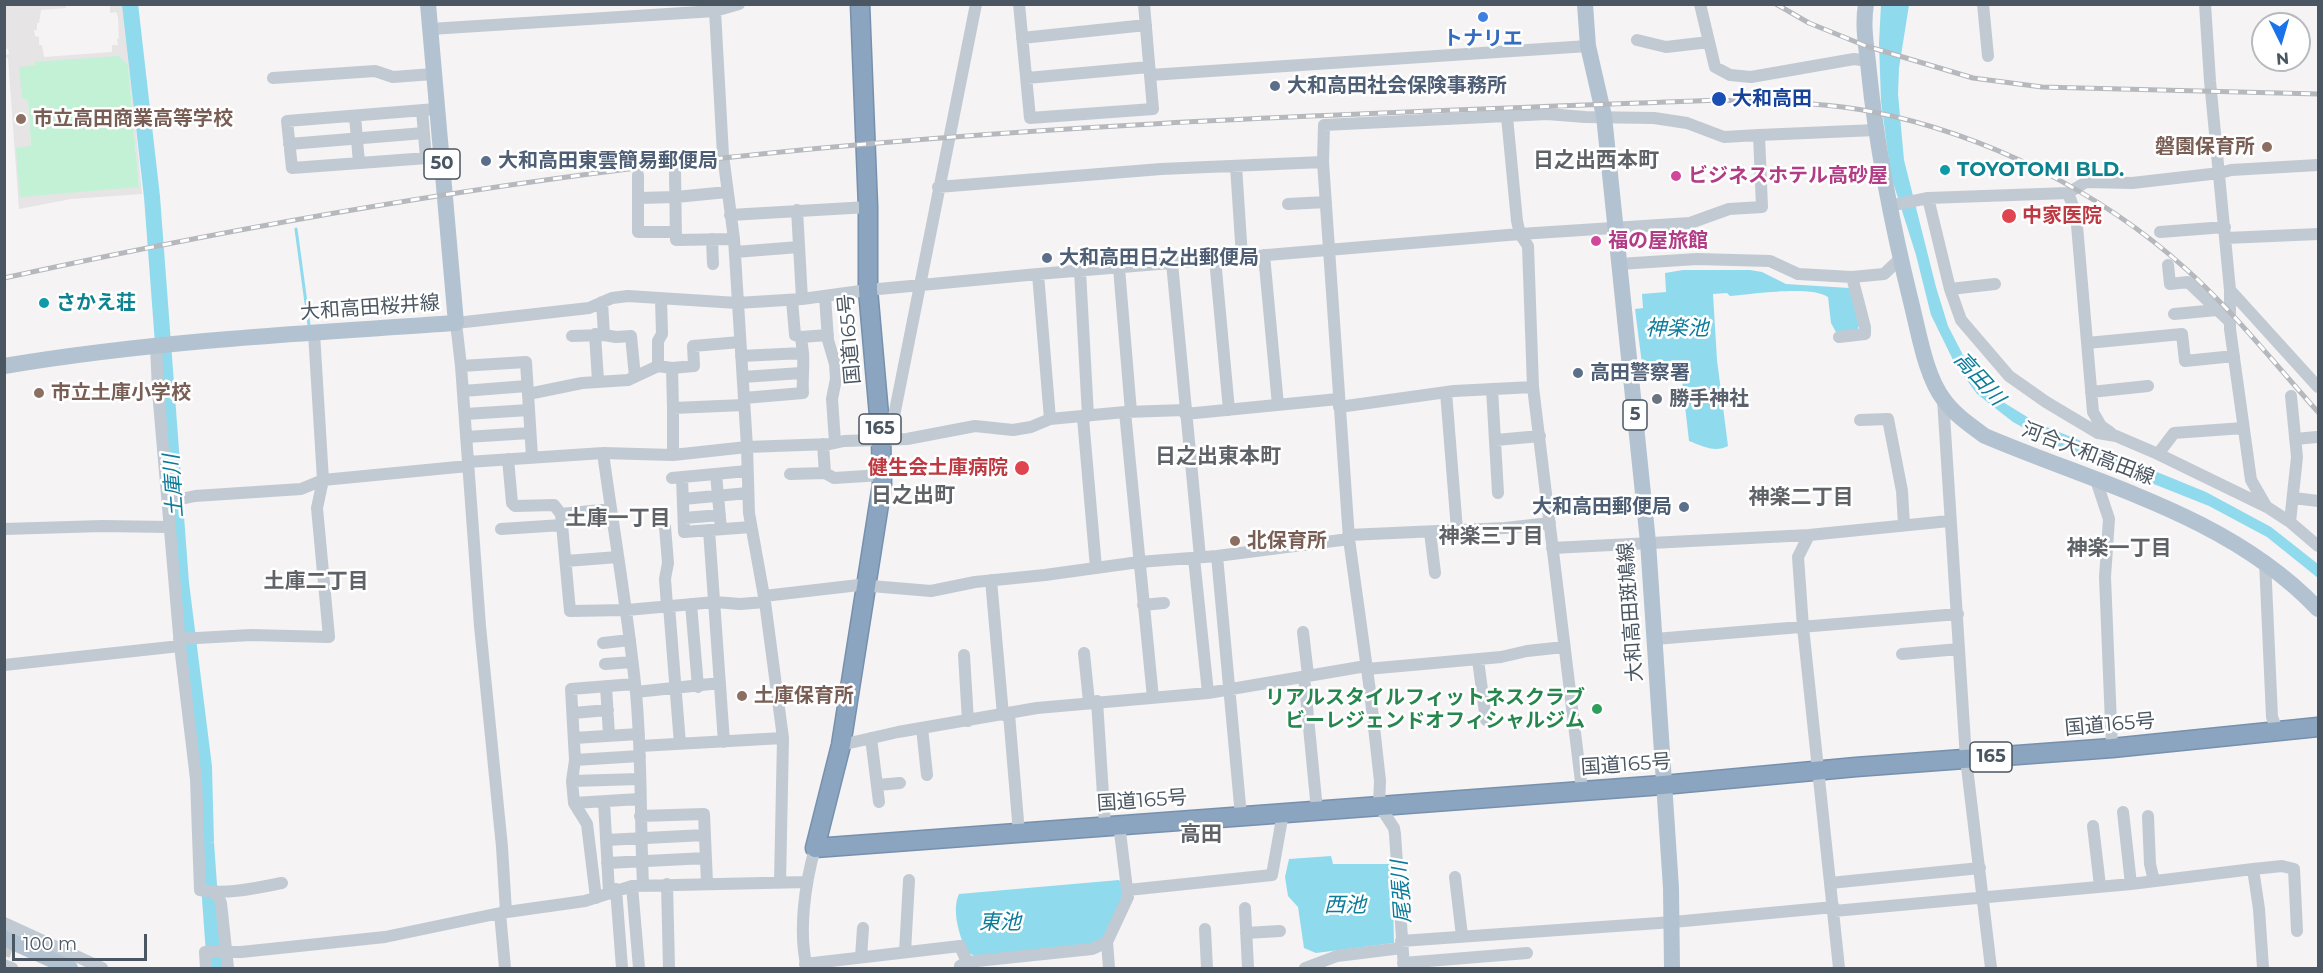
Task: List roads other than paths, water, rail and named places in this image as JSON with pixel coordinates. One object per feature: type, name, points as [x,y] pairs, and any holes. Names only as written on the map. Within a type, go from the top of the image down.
[{"type":"highway","name":"国道165号","points":[[860,4],[868,207],[868,290],[882,475],[841,745],[815,848],[1663,785],[2112,748],[2319,727]]},
{"type":"main road","name":"大和高田桜井線","points":[[4,366],[65,356],[161,346],[456,323],[429,110],[433,74],[428,4]]},
{"type":"main road","name":"大和高田斑鳩線","points":[[1585,4],[1588,46],[1604,116],[1648,542],[1673,922],[1672,969]]},
{"type":"main road","name":"河合大和高田線","points":[[1866,4],[1863,24],[1876,130],[1900,259],[1925,360],[1943,399],[1962,419],[1985,436],[2152,501],[2193,520],[2265,561],[2319,609]]},
{"type":"main road","points":[[8,930],[70,969]]},
{"type":"main road","points":[[4,950],[43,969]]},
{"type":"street","points":[[430,29],[715,11],[740,4]]},
{"type":"street","points":[[881,438],[892,426],[976,4]]},
{"type":"street","points":[[1019,4],[1030,118],[1153,109],[1144,4]]},
{"type":"street","points":[[1701,4],[1715,67],[1730,75],[1751,76],[1854,60],[1868,61]]},
{"type":"street","points":[[1983,4],[1988,56]]},
{"type":"street","points":[[2205,4],[2234,356],[2251,480],[2267,507]]},
{"type":"street","points":[[715,11],[723,158],[735,252],[747,447],[747,493],[765,599],[783,738],[780,882]]},
{"type":"street","points":[[1022,38],[1146,25]]},
{"type":"street","points":[[1637,40],[1666,47],[1709,42]]},
{"type":"street","points":[[1026,78],[1588,46]]},
{"type":"street","points":[[273,78],[375,71],[393,77],[433,74]]},
{"type":"street","points":[[429,110],[424,133],[434,157],[291,168],[287,121],[355,116],[429,110]]},
{"type":"street","points":[[1527,953],[1406,964],[1395,834],[1394,828],[1379,805],[1380,781],[1348,537],[1323,162],[1324,125],[1547,114],[1654,118],[1687,123],[1724,137],[1876,130]]},
{"type":"street","points":[[355,116],[359,163]]},
{"type":"street","points":[[1507,117],[1516,221],[1520,234],[1528,246],[1533,387],[1582,790]]},
{"type":"street","points":[[289,144],[424,133]]},
{"type":"street","points":[[504,969],[503,912],[456,323],[589,308],[602,302],[628,296],[737,303],[797,299],[919,285],[1329,249],[1689,223],[1729,209],[1762,207],[1759,135]]},
{"type":"street","points":[[938,187],[1161,169],[1323,162]]},
{"type":"street","points":[[1891,206],[1924,199],[2068,193],[2086,182],[2132,183],[2231,170],[2319,165]]},
{"type":"street","points":[[1236,166],[1242,257]]},
{"type":"street","points":[[675,172],[676,240],[734,239]]},
{"type":"street","points":[[639,175],[638,232],[676,232]]},
{"type":"street","points":[[639,198],[727,192]]},
{"type":"street","points":[[2068,193],[2076,214],[2095,419],[2116,436]]},
{"type":"street","points":[[1924,199],[1961,320],[2009,376],[2046,402],[2098,433],[2116,436],[2158,454],[2267,507],[2290,522],[2319,546]]},
{"type":"street","points":[[1288,204],[1326,202]]},
{"type":"street","points":[[730,214],[868,207]]},
{"type":"street","points":[[797,210],[799,248],[795,334],[801,337],[828,335]]},
{"type":"street","points":[[2160,232],[2319,234]]},
{"type":"street","points":[[712,239],[713,264]]},
{"type":"street","points":[[735,252],[799,248]]},
{"type":"street","points":[[1264,255],[1278,405]]},
{"type":"street","points":[[1619,264],[1697,259],[1770,261],[1798,274],[1852,277],[1884,274],[1900,259]]},
{"type":"street","points":[[1215,260],[1228,410]]},
{"type":"street","points":[[1172,263],[1208,693]]},
{"type":"street","points":[[2168,265],[2170,284],[2188,282],[2230,322]]},
{"type":"street","points":[[1119,268],[1139,562],[1153,698]]},
{"type":"street","points":[[1080,271],[1086,417],[1096,568]]},
{"type":"street","points":[[1038,274],[1050,419]]},
{"type":"street","points":[[1839,337],[1865,334],[1852,277]]},
{"type":"street","points":[[1950,289],[1995,284]]},
{"type":"street","points":[[2230,290],[2319,387]]},
{"type":"street","points":[[825,296],[828,335],[836,379],[825,473]]},
{"type":"street","points":[[658,366],[658,341],[662,334],[661,299]]},
{"type":"street","points":[[598,381],[602,302]]},
{"type":"street","points":[[2174,314],[2217,310]]},
{"type":"street","points":[[4,665],[222,636],[251,634],[329,637],[317,508],[322,480],[314,333]]},
{"type":"street","points":[[572,336],[599,334],[616,338],[631,336],[635,377]]},
{"type":"street","points":[[2087,343],[2182,334],[2185,361],[2234,356]]},
{"type":"street","points":[[673,408],[803,393],[801,373],[804,367],[801,337]]},
{"type":"street","points":[[463,391],[527,390],[598,381],[628,380],[658,366],[672,368],[694,366],[693,346],[740,342]]},
{"type":"street","points":[[161,346],[169,527],[208,891]]},
{"type":"street","points":[[741,356],[803,353]]},
{"type":"street","points":[[461,366],[526,362],[532,458]]},
{"type":"street","points":[[672,368],[673,455]]},
{"type":"street","points":[[743,378],[801,373]]},
{"type":"street","points":[[2091,392],[2148,386]]},
{"type":"street","points":[[167,502],[195,496],[301,489],[322,480],[508,459],[603,453],[673,455],[747,447],[881,438],[907,439],[975,426],[1013,430],[1031,427],[1050,419],[1128,412],[1228,410],[1533,387]]},
{"type":"street","points":[[1492,389],[1498,493]]},
{"type":"street","points":[[1446,392],[1457,530]]},
{"type":"street","points":[[2290,522],[2297,457],[2291,396]]},
{"type":"street","points":[[1943,399],[1966,759],[1991,969]]},
{"type":"street","points":[[465,414],[529,410]]},
{"type":"street","points":[[1860,420],[1888,419],[1902,491],[1904,525]]},
{"type":"street","points":[[2158,454],[2174,433],[2243,428]]},
{"type":"street","points":[[466,437],[530,433]]},
{"type":"street","points":[[1496,440],[1540,436]]},
{"type":"street","points":[[2295,439],[2317,437]]},
{"type":"street","points":[[603,453],[627,610],[639,745],[642,861],[638,885],[639,969]]},
{"type":"street","points":[[508,459],[512,503],[515,506],[554,505],[562,520],[570,611],[627,610],[715,602],[740,604],[867,585],[931,591],[991,580],[1139,562],[1217,556],[1348,537],[1550,523]]},
{"type":"street","points":[[747,471],[677,478],[683,499],[684,532],[751,526]]},
{"type":"street","points":[[790,474],[825,473],[834,478],[882,475]]},
{"type":"street","points":[[716,474],[720,515],[715,530],[715,602],[724,742]]},
{"type":"street","points":[[2096,480],[2109,519],[2105,577],[2112,748]]},
{"type":"street","points":[[683,499],[747,493]]},
{"type":"street","points":[[2294,498],[2319,501]]},
{"type":"street","points":[[501,529],[562,520],[611,509]]},
{"type":"street","points":[[684,519],[720,515]]},
{"type":"street","points":[[1552,548],[1809,535],[1949,521]]},
{"type":"street","points":[[4,529],[102,526],[169,527]]},
{"type":"street","points":[[665,527],[668,563],[665,579],[680,744]]},
{"type":"street","points":[[1430,532],[1435,573]]},
{"type":"street","points":[[1809,535],[1798,557],[1803,627],[1839,969]]},
{"type":"street","points":[[1217,556],[1241,816]]},
{"type":"street","points":[[566,561],[618,557]]},
{"type":"street","points":[[2265,561],[2272,717],[2277,732]]},
{"type":"street","points":[[991,580],[1018,833]]},
{"type":"street","points":[[1143,605],[1164,603]]},
{"type":"street","points":[[692,604],[698,687]]},
{"type":"street","points":[[1655,639],[1958,614]]},
{"type":"street","points":[[1303,632],[1317,810]]},
{"type":"street","points":[[603,643],[630,640]]},
{"type":"street","points":[[841,745],[1037,708],[1208,693],[1366,668],[1478,660],[1564,647]]},
{"type":"street","points":[[1902,654],[1959,649]]},
{"type":"street","points":[[1084,653],[1112,825],[1128,890],[1127,902],[1107,942],[1108,969]]},
{"type":"street","points":[[964,655],[968,721]]},
{"type":"street","points":[[1478,660],[1486,720]]},
{"type":"street","points":[[605,664],[632,662]]},
{"type":"street","points":[[596,898],[587,824],[574,803],[572,781],[575,760],[571,689],[606,686],[675,688],[720,683]]},
{"type":"street","points":[[606,686],[609,735]]},
{"type":"street","points":[[573,713],[608,710]]},
{"type":"street","points":[[922,728],[927,776]]},
{"type":"street","points":[[574,738],[609,735],[639,745]]},
{"type":"street","points":[[575,760],[639,745],[783,738]]},
{"type":"street","points":[[871,738],[879,802]]},
{"type":"street","points":[[572,781],[639,779]]},
{"type":"street","points":[[877,785],[900,783]]},
{"type":"street","points":[[574,803],[639,800]]},
{"type":"street","points":[[604,802],[607,863],[622,969]]},
{"type":"street","points":[[2123,812],[2130,884]]},
{"type":"street","points":[[1128,890],[1272,875],[1283,813]]},
{"type":"street","points":[[640,816],[704,814],[707,883]]},
{"type":"street","points":[[2148,816],[2150,864],[2154,881]]},
{"type":"street","points":[[2093,825],[2100,886]]},
{"type":"street","points":[[606,840],[705,835]]},
{"type":"street","points":[[815,848],[807,882],[803,945],[806,966],[861,957],[960,946],[963,965],[1092,949],[1107,942]]},
{"type":"street","points":[[607,863],[706,858]]},
{"type":"street","points":[[1305,969],[1337,956],[1403,943],[1462,936],[1983,897],[2130,884],[2282,866],[2294,869],[2297,931]]},
{"type":"street","points":[[1830,883],[1980,868]]},
{"type":"street","points":[[2253,869],[2259,909],[2263,969]]},
{"type":"street","points":[[1455,877],[1462,936]]},
{"type":"street","points":[[905,952],[909,880]]},
{"type":"street","points":[[206,969],[205,952],[385,937],[503,912],[596,898],[612,891],[638,885],[807,882]]},
{"type":"street","points":[[208,891],[258,888],[282,883]]},
{"type":"street","points":[[667,884],[669,969]]},
{"type":"street","points":[[208,891],[218,896],[220,903],[228,969]]},
{"type":"street","points":[[1245,908],[1248,969]]},
{"type":"street","points":[[861,957],[863,928]]},
{"type":"street","points":[[1205,929],[1208,969]]},
{"type":"street","points":[[8,930],[102,969]]},
{"type":"street","points":[[1246,933],[1280,931]]},
{"type":"street","points":[[4,965],[12,969]]},
{"type":"water","name":"高田川","points":[[1881,5],[1909,5],[1899,68],[1898,94],[1904,160],[1936,287],[1948,326],[1963,355],[2003,402],[2037,423],[2206,492],[2271,527],[2318,564],[2318,578],[2267,537],[2209,506],[2053,444],[2013,422],[1977,394],[1955,364],[1931,315],[1916,255],[1891,176],[1881,101],[1879,43]]},
{"type":"water","name":"神楽池","points":[[1683,270],[1750,270],[1762,272],[1786,284],[1849,288],[1862,326],[1858,327],[1859,331],[1837,334],[1831,323],[1828,297],[1820,293],[1795,291],[1730,296],[1727,293],[1713,294],[1717,360],[1728,446],[1718,449],[1704,447],[1689,441],[1681,371],[1678,368],[1643,372],[1635,309],[1643,308],[1642,294],[1666,292],[1665,273]]},
{"type":"water","name":"西池","points":[[1331,856],[1333,864],[1392,864],[1394,943],[1316,953],[1304,948],[1298,907],[1288,896],[1285,877],[1289,859]]},
{"type":"water","name":"東池","points":[[1119,880],[1124,886],[1125,897],[1104,939],[1096,944],[980,957],[967,953],[956,916],[959,894]]},
{"type":"waterway","name":"土庫川","points":[[130,4],[152,197],[181,583],[204,767],[206,843],[215,968]]},
{"type":"waterway","points":[[296,229],[309,325]]},
{"type":"tunnel","points":[[4,956],[11,934]]},
{"type":"railway","points":[[1776,4],[1809,23],[1866,46],[1973,78],[2042,87],[2318,94]]},
{"type":"railway","points":[[4,278],[183,241],[362,208],[542,180],[723,158],[971,136],[1220,120],[1719,100],[1796,103],[1873,112],[1957,135],[1999,151],[2079,191],[2153,241],[2186,269],[2238,320],[2318,412]]},
{"type":"place","name":"トナリエ","points":[[1483,17]]},
{"type":"place","name":"大和高田社会保険事務所","points":[[1275,86]]},
{"type":"place","name":"大和高田","points":[[1719,99]]},
{"type":"place","name":"市立高田商業高等学校","points":[[21,119]]},
{"type":"place","name":"磐園保育所","points":[[2267,147]]},
{"type":"place","name":"大和高田東雲簡易郵便局","points":[[486,161]]},
{"type":"place","name":"TOYOTOMI BLD.","points":[[1945,170]]},
{"type":"place","name":"ビジネスホテル高砂屋","points":[[1676,176]]},
{"type":"place","name":"中家医院","points":[[2009,216]]},
{"type":"place","name":"福の屋旅館","points":[[1596,241]]},
{"type":"place","name":"大和高田日之出郵便局","points":[[1047,258]]},
{"type":"place","name":"さかえ荘","points":[[44,303]]},
{"type":"place","name":"高田警察署","points":[[1578,373]]},
{"type":"place","name":"市立土庫小学校","points":[[39,393]]},
{"type":"place","name":"勝手神社","points":[[1657,399]]},
{"type":"place","name":"健生会土庫病院","points":[[1022,468]]},
{"type":"place","name":"大和高田郵便局","points":[[1684,507]]},
{"type":"place","name":"北保育所","points":[[1235,541]]},
{"type":"place","name":"土庫保育所","points":[[742,696]]},
{"type":"place","name":"リアルスタイルフィットネスクラブ ビーレジェンドオフィシャルジム","points":[[1597,709]]},
{"type":"district","name":"日之出西本町","points":[[1596,161]]},
{"type":"district","name":"日之出東本町","points":[[1218,457]]},
{"type":"district","name":"日之出町","points":[[913,496]]},
{"type":"district","name":"神楽二丁目","points":[[1801,498]]},
{"type":"district","name":"土庫一丁目","points":[[618,519]]},
{"type":"district","name":"神楽三丁目","points":[[1491,537]]},
{"type":"district","name":"神楽一丁目","points":[[2119,549]]},
{"type":"district","name":"土庫二丁目","points":[[316,582]]},
{"type":"district","name":"高田","points":[[1201,835]]},
{"type":"water label","name":"尾張川","points":[[1402,892]]}]
